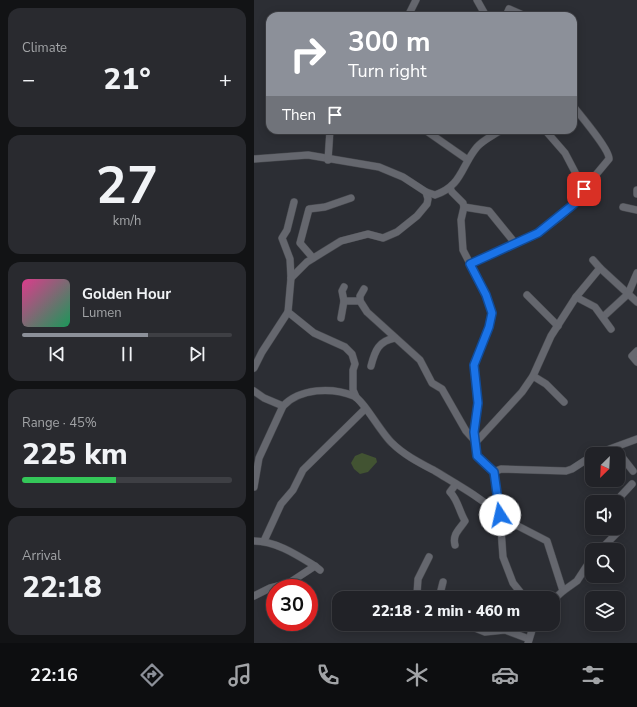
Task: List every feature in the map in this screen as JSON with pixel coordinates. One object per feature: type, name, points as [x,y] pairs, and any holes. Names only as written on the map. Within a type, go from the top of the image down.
[{"type":"street","points":[[410,12],[416,0]]},
{"type":"street","points":[[477,0],[484,12]]},
{"type":"street","points":[[508,12],[509,9],[516,12]]},
{"type":"street","points":[[470,264],[538,233],[560,218],[574,204],[602,168],[609,157],[597,136],[577,111]]},
{"type":"street","points":[[328,160],[330,134]]},
{"type":"street","points":[[431,134],[468,160]]},
{"type":"street","points":[[254,159],[301,155],[379,167],[403,178],[426,192],[435,195],[450,188],[460,178],[468,160],[479,145],[494,134]]},
{"type":"street","points":[[548,134],[565,153],[576,174],[588,185]]},
{"type":"street","points":[[450,188],[463,203],[464,207],[461,220],[462,246],[486,295],[492,313],[489,327],[474,365],[478,403],[474,432],[477,456],[494,472],[502,523],[503,557],[513,583],[519,591]]},
{"type":"street","points":[[291,278],[297,270],[340,241],[355,236],[368,234],[383,238],[397,232],[417,216],[427,204],[428,199],[426,192]]},
{"type":"street","points":[[313,258],[300,243],[309,209],[325,207],[351,198]]},
{"type":"street","points":[[254,368],[262,352],[288,312],[291,278],[290,259],[282,238],[287,230],[294,202]]},
{"type":"street","points":[[464,207],[489,211],[515,243]]},
{"type":"street","points":[[623,207],[637,210]]},
{"type":"street","points":[[593,260],[637,302]]},
{"type":"street","points":[[476,442],[519,395],[534,376],[551,336],[576,298],[600,268]]},
{"type":"street","points":[[603,317],[628,294],[637,273]]},
{"type":"street","points":[[341,318],[344,301],[342,291],[344,287]]},
{"type":"street","points":[[364,289],[360,296],[360,302],[367,312],[420,360],[432,383],[442,389],[466,431],[476,442]]},
{"type":"street","points":[[527,295],[558,326]]},
{"type":"street","points":[[576,298],[595,307],[611,329]]},
{"type":"street","points":[[344,301],[360,302]]},
{"type":"street","points":[[288,312],[314,333],[345,347],[352,354],[355,364],[353,370],[353,390],[356,397],[380,430],[405,455],[483,500],[500,515]]},
{"type":"street","points":[[371,366],[380,344],[386,340],[395,338]]},
{"type":"street","points":[[637,351],[632,356],[637,362]]},
{"type":"street","points":[[534,376],[546,384],[564,402]]},
{"type":"street","points":[[254,487],[259,458],[283,406],[293,398],[320,390],[331,390],[356,397]]},
{"type":"street","points":[[254,391],[264,398],[283,406]]},
{"type":"street","points":[[264,541],[281,504],[293,490],[303,470],[365,409]]},
{"type":"street","points":[[617,447],[637,439]]},
{"type":"street","points":[[494,472],[501,469],[566,471],[585,461]]},
{"type":"street","points":[[625,461],[633,471]]},
{"type":"street","points":[[455,545],[454,541],[457,531],[465,521],[456,499],[450,492],[456,484]]},
{"type":"street","points":[[607,543],[621,529],[622,523],[619,498],[632,484]]},
{"type":"street","points":[[502,523],[518,526],[547,541],[563,591]]},
{"type":"street","points":[[254,541],[264,541],[294,553],[318,568],[289,583],[255,594]]},
{"type":"street","points":[[417,591],[417,584],[429,557]]},
{"type":"street","points":[[560,594],[577,581],[585,569]]},
{"type":"street","points":[[441,591],[443,582]]},
{"type":"street","points":[[483,631],[496,631]]},
{"type":"street","points":[[507,631],[528,641],[532,631]]},
{"type":"green space","points":[[362,453],[376,458],[377,462],[368,472],[360,474],[354,469],[351,463],[355,456]]},
{"type":"route","points":[[500,515],[493,476],[494,472],[477,456],[474,432],[478,403],[474,380],[474,365],[489,327],[492,313],[486,295],[470,264],[502,251],[524,238],[535,235],[560,218],[574,204],[584,189]]}]
